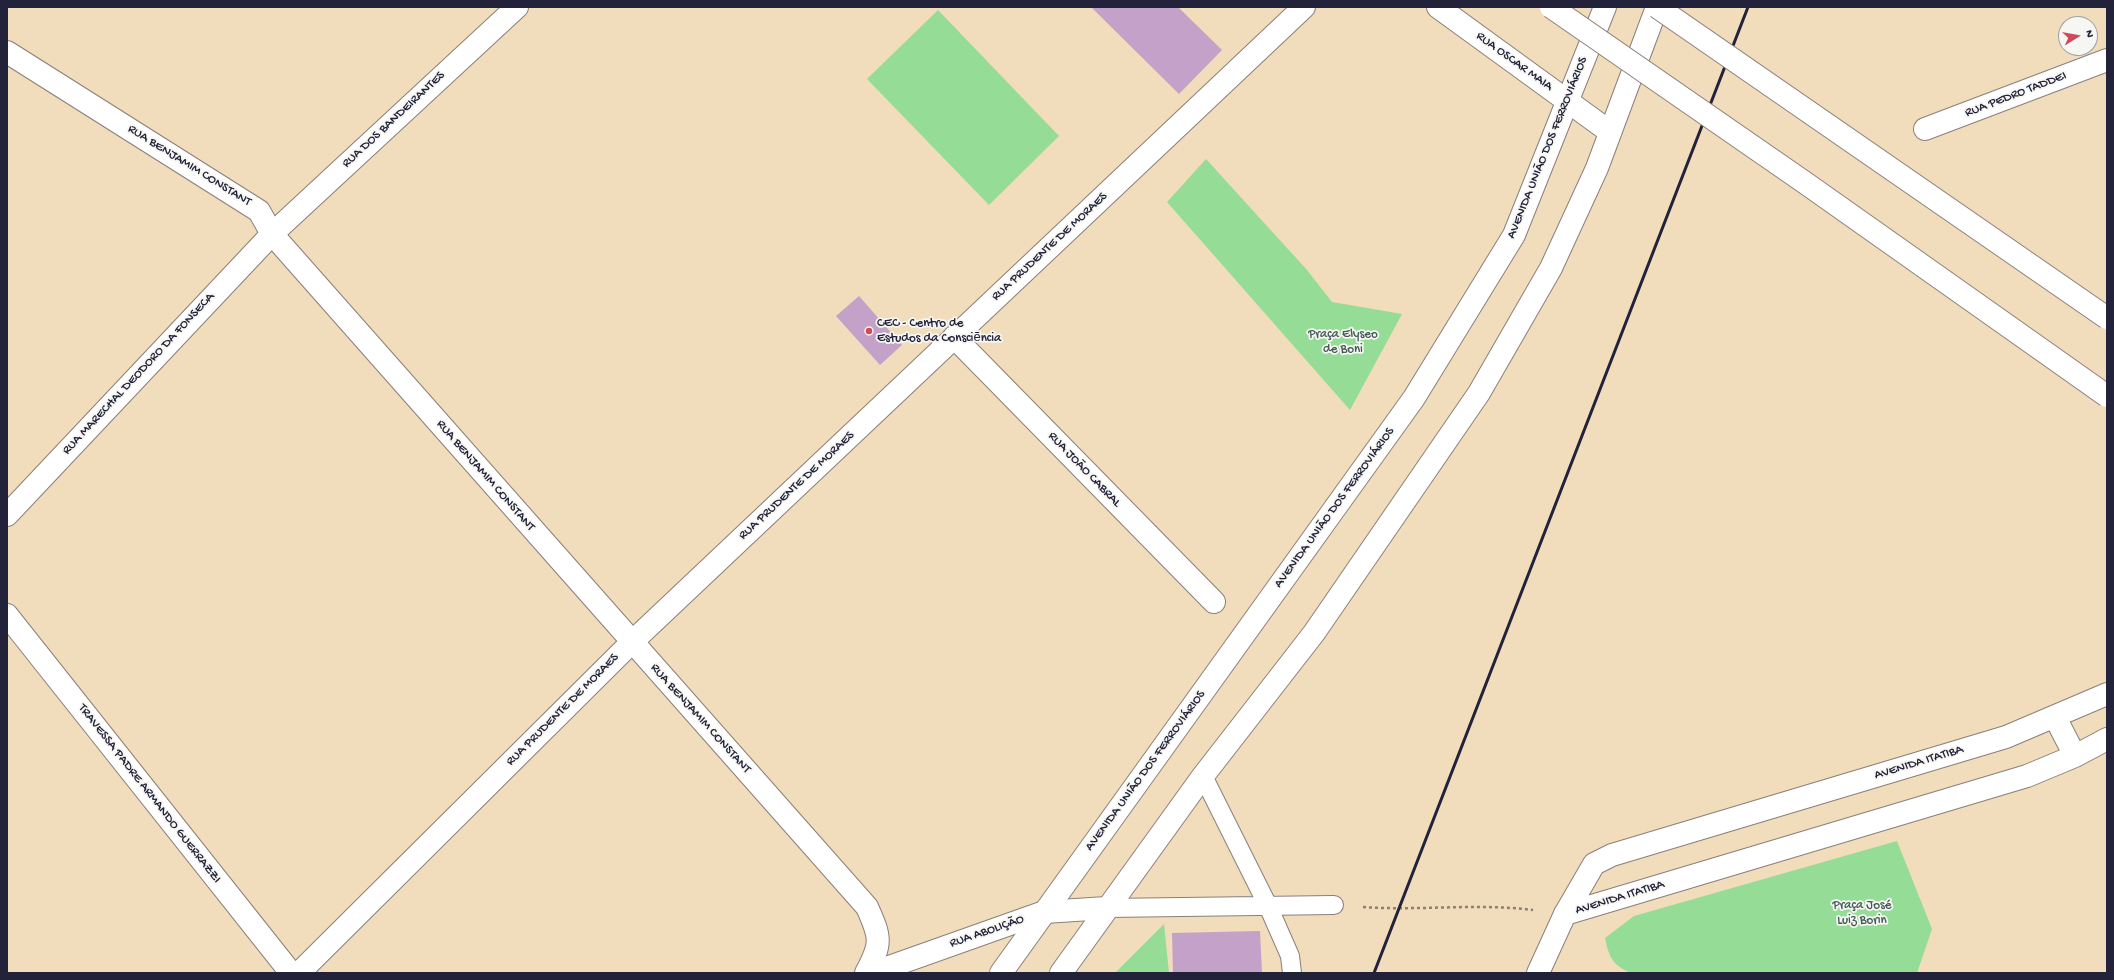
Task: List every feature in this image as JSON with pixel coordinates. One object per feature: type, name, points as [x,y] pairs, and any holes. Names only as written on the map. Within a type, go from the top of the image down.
[{"type":"street","name":"RUA DOS BANDEIRANTES","points":[[272,234],[517,7]]},
{"type":"street","name":"RUA PRUDENTE DE MORAES","points":[[299,973],[632,642],[1304,7]]},
{"type":"street","name":"RUA OSCAR MAIA","points":[[1438,7],[1610,132]]},
{"type":"street","points":[[1551,7],[1804,182],[2107,396]]},
{"type":"street","name":"AVENIDA UNIÃO DOS FERROVIÁRIOS","points":[[1001,973],[1414,398],[1514,235],[1604,7]]},
{"type":"street","points":[[1060,973],[1203,776],[1314,633],[1479,393],[1551,268],[1597,168],[1657,7],[2107,318]]},
{"type":"street","name":"RUA BENJAMIM CONSTANT","points":[[7,52],[259,211],[272,234],[867,907],[878,933],[876,954],[866,973]]},
{"type":"street","name":"RUA PEDRO TADDEI","points":[[1925,129],[2107,60]]},
{"type":"street","name":"RUA MARECHAL DEODORO DA FONSECA","points":[[7,515],[272,234]]},
{"type":"street","name":"RUA JOÃO CABRAL","points":[[954,337],[1214,602]]},
{"type":"street","name":"TRAVESSA PADRE ARMANDO GUERRAZZI","points":[[7,616],[291,973]]},
{"type":"street","name":"AVENIDA ITATIBA","points":[[1565,914],[1594,864],[1612,855],[2006,737],[2107,694]]},
{"type":"street","points":[[2056,717],[2075,756]]},
{"type":"street","name":"AVENIDA ITATIBA","points":[[1565,914],[2027,776],[2075,756],[2107,739]]},
{"type":"street","name":"RUA ABOLIÇÃO","points":[[872,973],[1044,912],[1107,908]]},
{"type":"street","points":[[1538,973],[1565,914]]},
{"type":"lane","points":[[1203,776],[1268,906],[1290,956],[1292,973]]},
{"type":"lane","points":[[1107,908],[1334,905]]},
{"type":"path","points":[[1334,905],[1398,909],[1452,906],[1503,906],[1565,914]]},
{"type":"green space","points":[[938,10],[1059,136],[989,205],[867,79]]},
{"type":"green space","name":"Praça Elyseo de Boni","points":[[1206,159],[1307,270],[1332,302],[1402,314],[1350,410],[1167,202]]},
{"type":"green space","name":"Praça José Luiz Borin","points":[[1897,841],[1932,929],[1917,973],[1631,973],[1616,964],[1608,951],[1605,938],[1634,916]]},
{"type":"green space","points":[[1164,924],[1169,973],[1115,973]]},
{"type":"building","points":[[1091,7],[1178,7],[1222,50],[1179,94]]},
{"type":"building","name":"CEC - Centro de Estudos da Consciẽncia","points":[[859,296],[902,345],[880,365],[836,316]]},
{"type":"building","points":[[1260,931],[1262,973],[1173,973],[1172,933]]},
{"type":"railway","points":[[1374,973],[1748,7]]},
{"type":"place","name":"CEC - Centro de Estudos da Consciẽncia","points":[[869,331]]}]
